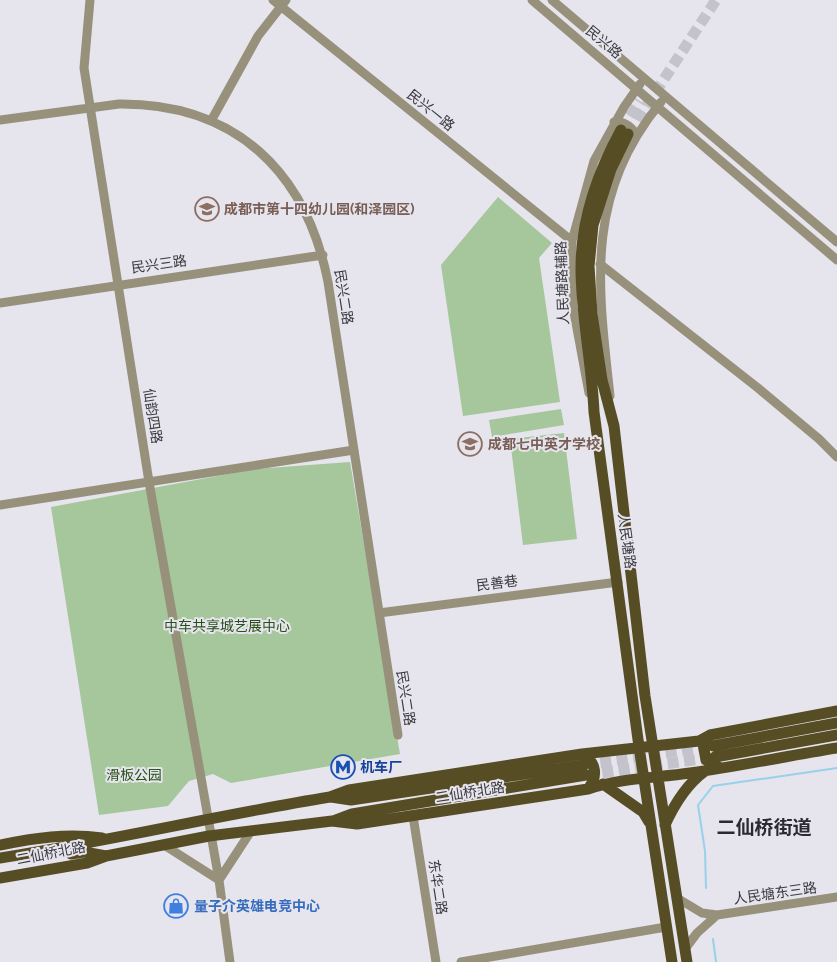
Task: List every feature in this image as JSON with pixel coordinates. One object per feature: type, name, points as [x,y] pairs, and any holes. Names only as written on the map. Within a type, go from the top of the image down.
[{"type":"main road","name":"人民塘路","points":[[625,131],[612,147],[594,191],[582,244],[583,310],[593,376],[594,412],[639,747],[672,962]]},
{"type":"main road","name":"人民塘路","points":[[625,131],[602,192],[590,246],[592,314],[602,380],[614,426],[645,696],[688,962]]},
{"type":"main road","points":[[713,746],[837,711]]},
{"type":"main road","points":[[332,821],[352,814],[584,765],[639,747],[699,741],[713,746],[837,723]]},
{"type":"main road","points":[[720,768],[706,760],[703,744],[713,746],[837,735]]},
{"type":"main road","name":"二仙桥北路","points":[[0,878],[87,863],[106,856],[209,836],[332,821],[357,824],[588,788],[644,777],[658,778],[706,771],[837,748]]},
{"type":"main road","points":[[0,858],[83,845],[207,818],[330,797],[348,790],[584,765],[590,760],[594,766],[594,780],[588,788]]},
{"type":"main road","points":[[665,825],[673,808],[696,778],[706,771]]},
{"type":"main road","points":[[603,784],[643,812],[651,825]]},
{"type":"main road","name":"二仙桥北路","points":[[0,845],[41,837],[80,835],[106,839]]},
{"type":"main road","name":"二仙桥北路","points":[[0,866],[84,852],[106,856]]},
{"type":"street","name":"仙韵四路","points":[[90,0],[84,68],[149,482],[218,880],[230,962]]},
{"type":"street","name":"民兴一路","points":[[273,0],[284,3],[572,241]]},
{"type":"street","name":"民兴路","points":[[532,0],[837,260]]},
{"type":"street","name":"民兴路","points":[[552,0],[837,242]]},
{"type":"street","points":[[211,121],[258,36],[284,3]]},
{"type":"street","name":"人民塘路辅路","points":[[614,426],[600,301],[600,242],[609,198],[619,171],[625,131],[637,88],[645,78]]},
{"type":"street","name":"人民塘路辅路","points":[[594,412],[584,377],[573,307],[572,241],[594,161],[625,131],[658,106],[666,96]]},
{"type":"street","name":"民兴二路","points":[[0,120],[91,107],[141,105],[193,113],[243,138],[280,172],[296,193],[309,219],[323,255],[398,735]]},
{"type":"street","name":"民兴三路","points":[[0,303],[323,255]]},
{"type":"street","points":[[600,264],[758,388],[819,439],[837,457]]},
{"type":"street","points":[[0,505],[354,450]]},
{"type":"street","name":"民善巷","points":[[379,613],[618,582]]},
{"type":"street","name":"东华二路","points":[[413,816],[436,962]]},
{"type":"street","points":[[164,844],[218,880],[251,831]]},
{"type":"street","name":"人民塘东三路","points":[[677,898],[702,913],[717,915],[837,897]]},
{"type":"street","name":"人民塘东三路","points":[[685,949],[697,933],[717,915]]},
{"type":"street","points":[[461,962],[666,927]]},
{"type":"green space","points":[[498,197],[552,243],[539,258],[560,402],[463,416],[441,265]]},
{"type":"green space","points":[[561,409],[564,425],[492,437],[489,420]]},
{"type":"green space","points":[[564,433],[577,539],[523,545],[510,439]]},
{"type":"green space","name":"中车共享城艺展中心","points":[[350,462],[400,754],[231,783],[213,774],[189,781],[168,806],[99,815],[51,507],[255,469]]},
{"type":"waterway","points":[[706,888],[705,851],[698,805],[713,786],[837,768]]},
{"type":"waterway","points":[[713,939],[716,962]]},
{"type":"tunnel","points":[[628,134],[716,0]]},
{"type":"tunnel","points":[[621,130],[640,101]]},
{"type":"tunnel","points":[[584,765],[711,746]]},
{"type":"tunnel","points":[[586,775],[715,757]]},
{"type":"place","name":"成都市第十四幼儿园(和泽园区)","points":[[207,209]]},
{"type":"place","name":"成都七中英才学校","points":[[470,444]]},
{"type":"place","name":"机车厂","points":[[343,767]]},
{"type":"place","name":"量子介英雄电竞中心","points":[[176,906]]},
{"type":"district","name":"二仙桥街道","points":[[764,827]]},
{"type":"park label","name":"滑板公园","points":[[134,775]]}]
